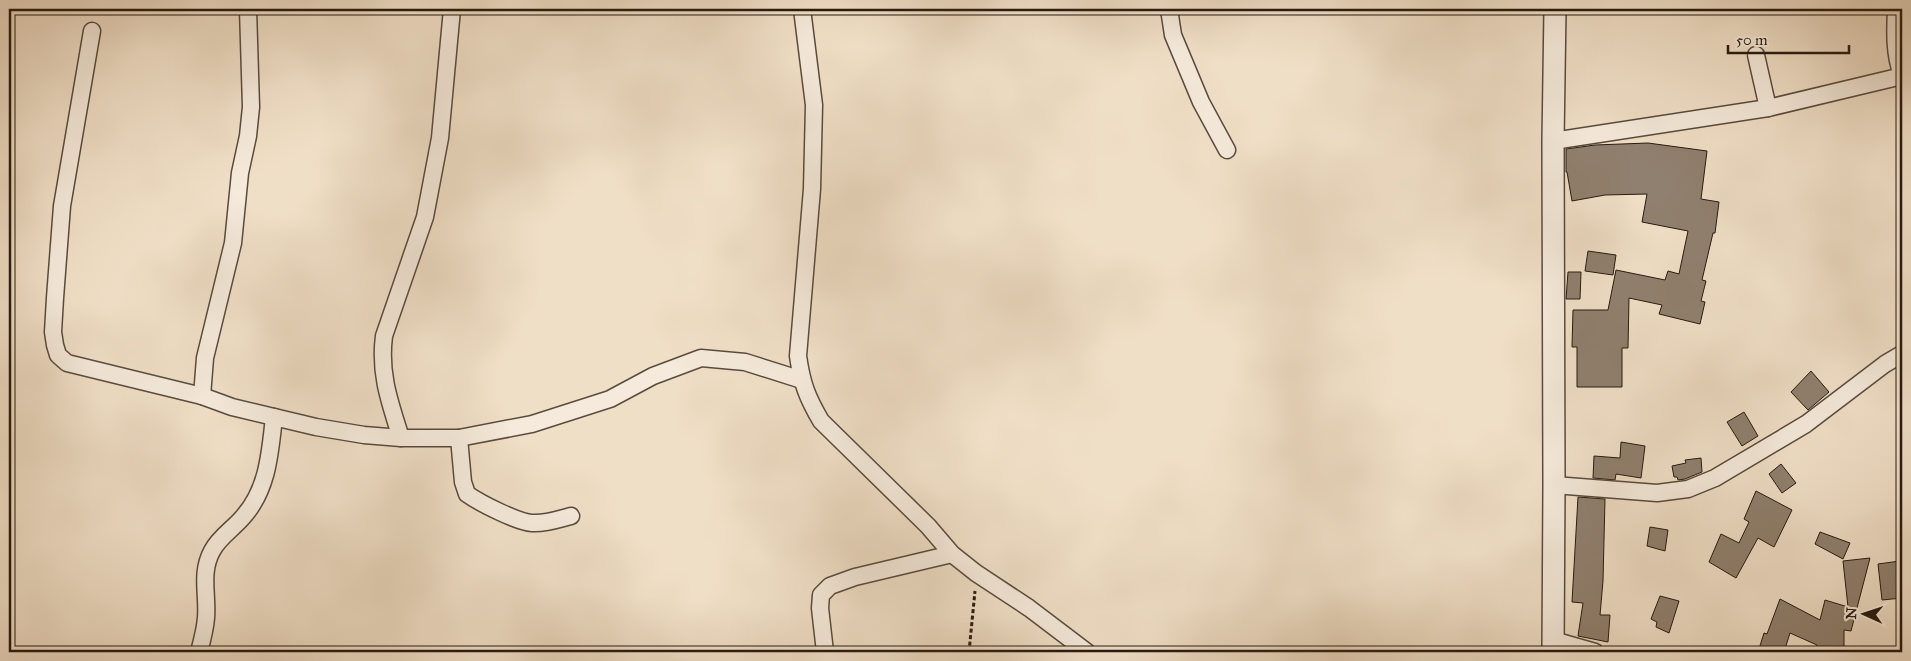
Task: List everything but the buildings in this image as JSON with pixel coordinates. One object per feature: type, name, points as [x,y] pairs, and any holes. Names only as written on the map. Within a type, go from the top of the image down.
[{"type":"street","points":[[202,396],[205,358],[233,243],[240,174],[248,136],[251,107],[248,9]]},
{"type":"street","points":[[401,438],[386,393],[382,372],[383,344],[384,336],[425,217],[440,138],[452,9]]},
{"type":"street","points":[[802,9],[814,105],[812,189],[798,356],[808,400],[821,421],[928,526],[952,554],[1088,652]]},
{"type":"street","points":[[1169,9],[1173,35],[1201,102],[1227,150]]},
{"type":"street","points":[[1555,9],[1553,141],[1553,646],[1595,652]]},
{"type":"street","points":[[1553,141],[1768,108],[1902,76],[1897,62],[1895,47],[1896,9]]},
{"type":"street","points":[[92,31],[62,206],[55,298],[53,332],[55,345],[58,355],[67,363],[202,396],[232,407],[274,417],[364,435],[401,438],[459,438],[532,424],[610,399],[653,376],[701,358],[745,362],[802,380]]},
{"type":"street","points":[[1756,55],[1768,108]]},
{"type":"street","points":[[1554,485],[1657,493],[1688,489],[1715,478],[1806,424],[1885,364],[1902,354]]},
{"type":"street","points":[[199,652],[206,618],[205,570],[212,550],[244,516],[263,486],[270,455],[274,417]]},
{"type":"street","points":[[459,438],[463,482],[467,494],[515,519],[531,523],[547,522],[571,516]]},
{"type":"street","points":[[825,652],[820,608],[821,595],[830,586],[855,577],[952,554]]},
{"type":"path","points":[[969,652],[976,573]]}]
